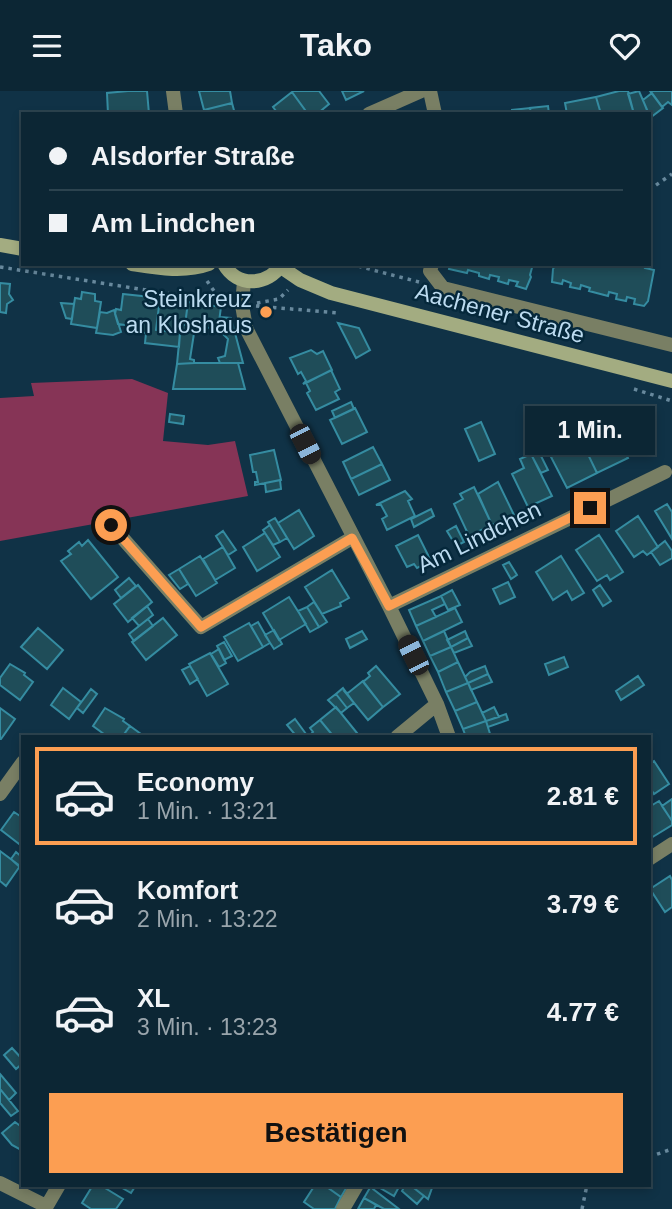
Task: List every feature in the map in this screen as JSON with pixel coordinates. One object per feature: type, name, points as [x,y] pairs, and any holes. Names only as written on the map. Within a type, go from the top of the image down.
[{"type":"main road","points":[[0,245],[21,249]]},
{"type":"main road","points":[[147,266],[177,270],[204,266]]},
{"type":"main road","points":[[226,266],[234,277],[254,282],[265,280],[280,266]]},
{"type":"main road","name":"Aachener Straße","points":[[282,266],[300,280],[331,293],[672,381]]},
{"type":"street","points":[[173,91],[176,112]]},
{"type":"street","points":[[374,112],[421,91]]},
{"type":"street","points":[[430,91],[435,112]]},
{"type":"street","points":[[431,266],[430,271],[443,288],[672,345]]},
{"type":"street","points":[[244,281],[242,305],[246,328],[389,606],[437,704],[448,735]]},
{"type":"street","name":"Am Lindchen","points":[[389,606],[665,472]]},
{"type":"street","points":[[111,525],[201,627],[352,538]]},
{"type":"street","points":[[399,735],[437,704]]},
{"type":"street","points":[[0,794],[21,765]]},
{"type":"street","points":[[651,858],[672,844]]},
{"type":"street","points":[[0,1183],[46,1208],[58,1187]]},
{"type":"street","points":[[343,1209],[356,1187]]},
{"type":"path","points":[[651,189],[672,174]]},
{"type":"path","points":[[204,266],[214,291],[242,305]]},
{"type":"path","points":[[358,266],[443,288]]},
{"type":"path","points":[[0,267],[242,305],[279,299],[300,280]]},
{"type":"path","points":[[651,1156],[672,1149]]},
{"type":"path","points":[[582,1209],[587,1187]]},
{"type":"shaded area","points":[[132,379],[168,393],[163,441],[208,445],[235,441],[248,496],[0,541],[0,398],[34,396],[31,383]]},
{"type":"building","points":[[147,91],[149,112],[108,112],[107,93]]},
{"type":"building","points":[[199,91],[230,91],[232,103],[204,110]]},
{"type":"building","points":[[319,91],[329,104],[319,112],[307,112],[292,92]]},
{"type":"building","points":[[342,91],[364,91],[346,100]]},
{"type":"building","points":[[628,91],[633,112],[600,112],[596,97]]},
{"type":"building","points":[[639,91],[648,112],[633,112],[628,94]]},
{"type":"building","points":[[650,91],[672,91],[672,105],[668,102],[662,107]]},
{"type":"building","points":[[292,92],[307,112],[275,112],[273,107]]},
{"type":"building","points":[[652,93],[663,108],[651,117],[651,112],[648,112],[643,100]]},
{"type":"building","points":[[596,97],[600,112],[567,112],[565,103]]},
{"type":"building","points":[[232,103],[234,112],[204,112]]},
{"type":"building","points":[[548,106],[549,112],[531,112],[530,108]]},
{"type":"building","points":[[530,108],[531,112],[512,112]]},
{"type":"building","points":[[450,266],[532,266],[526,289],[516,286],[518,282],[509,280],[508,284],[498,281],[499,277],[490,275],[489,279],[468,270],[467,273],[449,269]]},
{"type":"building","points":[[555,266],[646,266],[654,270],[648,301],[644,306],[634,304],[635,299],[627,297],[626,301],[616,299],[617,294],[609,292],[608,296],[589,291],[590,288],[581,285],[580,289],[570,287],[571,283],[563,280],[562,284],[552,282]]},
{"type":"building","points":[[0,283],[10,284],[9,294],[13,300],[7,304],[6,313],[0,312]]},
{"type":"building","points":[[82,292],[95,294],[95,301],[101,302],[97,328],[71,324],[75,298],[81,299]]},
{"type":"building","points":[[123,294],[160,298],[156,330],[180,333],[179,347],[145,343],[146,333],[132,331],[133,326],[118,324],[115,314],[116,309],[121,310]]},
{"type":"building","points":[[160,298],[188,302],[185,325],[195,327],[190,359],[194,360],[194,363],[177,364],[180,333],[156,330]]},
{"type":"building","points":[[188,302],[221,307],[218,329],[185,325]]},
{"type":"building","points":[[61,303],[74,304],[72,319],[66,318]]},
{"type":"building","points":[[114,310],[121,332],[113,335],[96,333],[100,312]]},
{"type":"building","points":[[220,317],[231,318],[243,363],[220,363],[218,358],[225,356],[228,339],[218,329]]},
{"type":"building","points":[[338,323],[359,328],[370,350],[356,358]]},
{"type":"building","points":[[311,350],[317,354],[323,351],[332,370],[303,384],[306,381],[301,372],[298,374],[290,358]]},
{"type":"building","points":[[238,363],[245,389],[173,389],[177,364]]},
{"type":"building","points":[[331,370],[340,389],[335,392],[339,399],[316,410],[307,393],[310,391],[306,383]]},
{"type":"building","points":[[351,402],[354,409],[335,418],[332,411]]},
{"type":"building","points":[[355,408],[367,432],[342,444],[330,420]]},
{"type":"building","points":[[170,414],[184,416],[183,424],[169,422]]},
{"type":"building","points":[[481,422],[495,454],[479,461],[465,429]]},
{"type":"building","points":[[600,433],[604,442],[616,436],[628,458],[597,473],[582,442]]},
{"type":"building","points":[[582,442],[597,473],[567,488],[551,457]]},
{"type":"building","points":[[373,447],[382,464],[351,479],[343,462]]},
{"type":"building","points":[[274,450],[281,480],[255,485],[255,482],[258,482],[250,455]]},
{"type":"building","points":[[539,452],[548,470],[541,473],[532,456]]},
{"type":"building","points":[[531,454],[552,496],[528,507],[512,474],[524,468],[520,459]]},
{"type":"building","points":[[382,464],[390,480],[359,495],[351,479]]},
{"type":"building","points":[[280,480],[281,489],[266,492],[265,483]]},
{"type":"building","points":[[498,482],[514,515],[492,525],[478,494]]},
{"type":"building","points":[[474,487],[492,525],[469,536],[454,504],[463,499],[460,494]]},
{"type":"building","points":[[405,491],[412,499],[408,501],[415,516],[387,530],[382,519],[387,516],[381,505],[376,505]]},
{"type":"building","points":[[667,504],[672,512],[672,539],[655,511]]},
{"type":"building","points":[[431,509],[434,516],[414,527],[411,519]]},
{"type":"building","points":[[299,510],[314,536],[294,549],[278,523]]},
{"type":"building","points":[[638,516],[658,547],[647,555],[643,551],[634,557],[616,531]]},
{"type":"building","points":[[275,518],[287,538],[280,542],[268,522]]},
{"type":"building","points":[[270,525],[280,542],[273,545],[263,530]]},
{"type":"building","points":[[456,526],[464,542],[456,546],[447,531]]},
{"type":"building","points":[[223,531],[236,550],[228,555],[216,536]]},
{"type":"building","points":[[265,533],[280,557],[257,571],[243,547]]},
{"type":"building","points":[[418,535],[431,561],[417,568],[414,564],[407,567],[396,546]]},
{"type":"building","points":[[599,535],[623,572],[610,580],[607,575],[597,581],[576,550]]},
{"type":"building","points":[[88,540],[118,577],[91,599],[61,561],[71,554],[68,551],[79,542],[82,546]]},
{"type":"building","points":[[665,541],[672,551],[672,558],[660,565],[651,552]]},
{"type":"building","points":[[223,547],[235,568],[215,580],[203,559]]},
{"type":"building","points":[[200,556],[217,583],[196,596],[179,569]]},
{"type":"building","points":[[561,556],[584,593],[572,600],[567,591],[553,600],[536,572]]},
{"type":"building","points":[[509,562],[517,575],[511,579],[503,565]]},
{"type":"building","points":[[179,569],[188,584],[180,589],[169,575]]},
{"type":"building","points":[[332,570],[349,598],[340,603],[341,606],[322,614],[305,587]]},
{"type":"building","points":[[129,578],[136,586],[121,598],[115,590]]},
{"type":"building","points":[[508,582],[515,597],[500,604],[493,589]]},
{"type":"building","points":[[138,585],[152,602],[128,622],[114,604]]},
{"type":"building","points":[[600,585],[611,601],[603,606],[593,590]]},
{"type":"building","points":[[452,590],[460,605],[448,610],[441,596]]},
{"type":"building","points":[[441,596],[445,604],[432,610],[436,617],[416,626],[409,610]]},
{"type":"building","points":[[289,597],[306,624],[279,640],[263,613]]},
{"type":"building","points":[[314,602],[327,622],[319,627],[307,607]]},
{"type":"building","points":[[147,606],[153,615],[139,626],[132,618]]},
{"type":"building","points":[[307,607],[319,627],[310,632],[298,611]]},
{"type":"building","points":[[455,608],[462,622],[423,641],[416,626]]},
{"type":"building","points":[[163,618],[177,635],[146,660],[132,642]]},
{"type":"building","points":[[148,619],[153,626],[134,641],[129,634]]},
{"type":"building","points":[[258,622],[270,643],[263,647],[251,626]]},
{"type":"building","points":[[249,623],[263,647],[238,661],[224,637]]},
{"type":"building","points":[[38,628],[63,650],[47,669],[21,647]]},
{"type":"building","points":[[274,630],[282,644],[274,649],[265,635]]},
{"type":"building","points":[[362,631],[367,639],[350,648],[346,639]]},
{"type":"building","points":[[444,631],[451,647],[430,656],[423,641]]},
{"type":"building","points":[[465,631],[468,638],[451,647],[447,640]]},
{"type":"building","points":[[468,638],[472,646],[454,653],[451,647]]},
{"type":"building","points":[[224,642],[232,656],[224,660],[217,646]]},
{"type":"building","points":[[451,647],[458,662],[438,672],[430,656]]},
{"type":"building","points":[[219,649],[226,663],[219,667],[211,654]]},
{"type":"building","points":[[210,653],[228,684],[207,696],[189,664]]},
{"type":"building","points":[[564,657],[568,667],[549,675],[545,664]]},
{"type":"building","points":[[458,662],[468,683],[446,692],[438,672]]},
{"type":"building","points":[[10,664],[25,673],[33,682],[20,700],[0,685],[0,678]]},
{"type":"building","points":[[190,666],[198,679],[190,684],[182,670]]},
{"type":"building","points":[[376,666],[400,694],[383,707],[363,682]]},
{"type":"building","points":[[485,666],[488,674],[468,683],[465,677],[470,672]]},
{"type":"building","points":[[488,674],[492,682],[471,690],[468,683]]},
{"type":"building","points":[[638,676],[644,685],[621,700],[616,691]]},
{"type":"building","points":[[363,681],[383,707],[368,720],[345,692],[348,693]]},
{"type":"building","points":[[468,683],[477,702],[455,711],[446,692]]},
{"type":"building","points":[[63,688],[81,702],[69,719],[51,705]]},
{"type":"building","points":[[343,688],[354,703],[347,708],[336,694]]},
{"type":"building","points":[[91,689],[97,694],[83,713],[77,708]]},
{"type":"building","points":[[336,694],[347,708],[341,713],[328,700]]},
{"type":"building","points":[[477,702],[486,721],[463,729],[455,711]]},
{"type":"building","points":[[336,707],[357,733],[332,735],[320,720]]},
{"type":"building","points":[[494,707],[499,717],[486,721],[482,713]]},
{"type":"building","points":[[0,708],[15,719],[1,739],[0,739]]},
{"type":"building","points":[[105,708],[124,719],[130,726],[123,735],[105,735],[93,726]]},
{"type":"building","points":[[506,714],[508,720],[488,727],[486,721]]},
{"type":"building","points":[[295,719],[306,734],[295,735],[287,725]]},
{"type":"building","points":[[320,720],[332,735],[310,735],[313,732],[310,728]]},
{"type":"building","points":[[486,721],[490,735],[465,735],[463,729]]},
{"type":"building","points":[[130,726],[141,734],[140,735],[123,735]]},
{"type":"building","points":[[654,761],[669,784],[654,794],[651,789],[651,763]]},
{"type":"building","points":[[672,799],[672,821],[662,806]]},
{"type":"building","points":[[659,801],[672,825],[651,838],[651,806]]},
{"type":"building","points":[[14,812],[21,817],[21,845],[1,830]]},
{"type":"building","points":[[0,851],[20,866],[6,886],[0,881]]},
{"type":"building","points":[[16,852],[21,856],[21,868],[11,859]]},
{"type":"building","points":[[670,876],[672,907],[665,912],[651,888]]},
{"type":"building","points":[[12,1048],[21,1058],[21,1065],[16,1069],[4,1055]]},
{"type":"building","points":[[0,1074],[16,1093],[9,1100],[0,1089]]},
{"type":"building","points":[[0,1089],[18,1111],[11,1116],[0,1103]]},
{"type":"building","points":[[15,1122],[21,1126],[21,1150],[12,1145],[2,1133]]},
{"type":"building","points":[[92,1187],[103,1187],[123,1199],[116,1209],[91,1209],[82,1203]]},
{"type":"building","points":[[120,1187],[135,1187],[131,1193]]},
{"type":"building","points":[[314,1187],[327,1187],[341,1197],[335,1209],[314,1209],[304,1202]]},
{"type":"building","points":[[327,1187],[347,1187],[341,1197]]},
{"type":"building","points":[[372,1187],[399,1209],[384,1209],[364,1198]]},
{"type":"building","points":[[378,1187],[399,1187],[394,1196]]},
{"type":"building","points":[[402,1187],[413,1187],[424,1196],[417,1204]]},
{"type":"building","points":[[413,1187],[432,1188],[428,1199]]},
{"type":"building","points":[[364,1198],[376,1205],[374,1209],[358,1209]]},
{"type":"place","name":"Steinkreuz an Kloshaus","points":[[266,312]]},
{"type":"route","points":[[111,525],[201,627],[352,538],[389,606],[590,508]]}]
